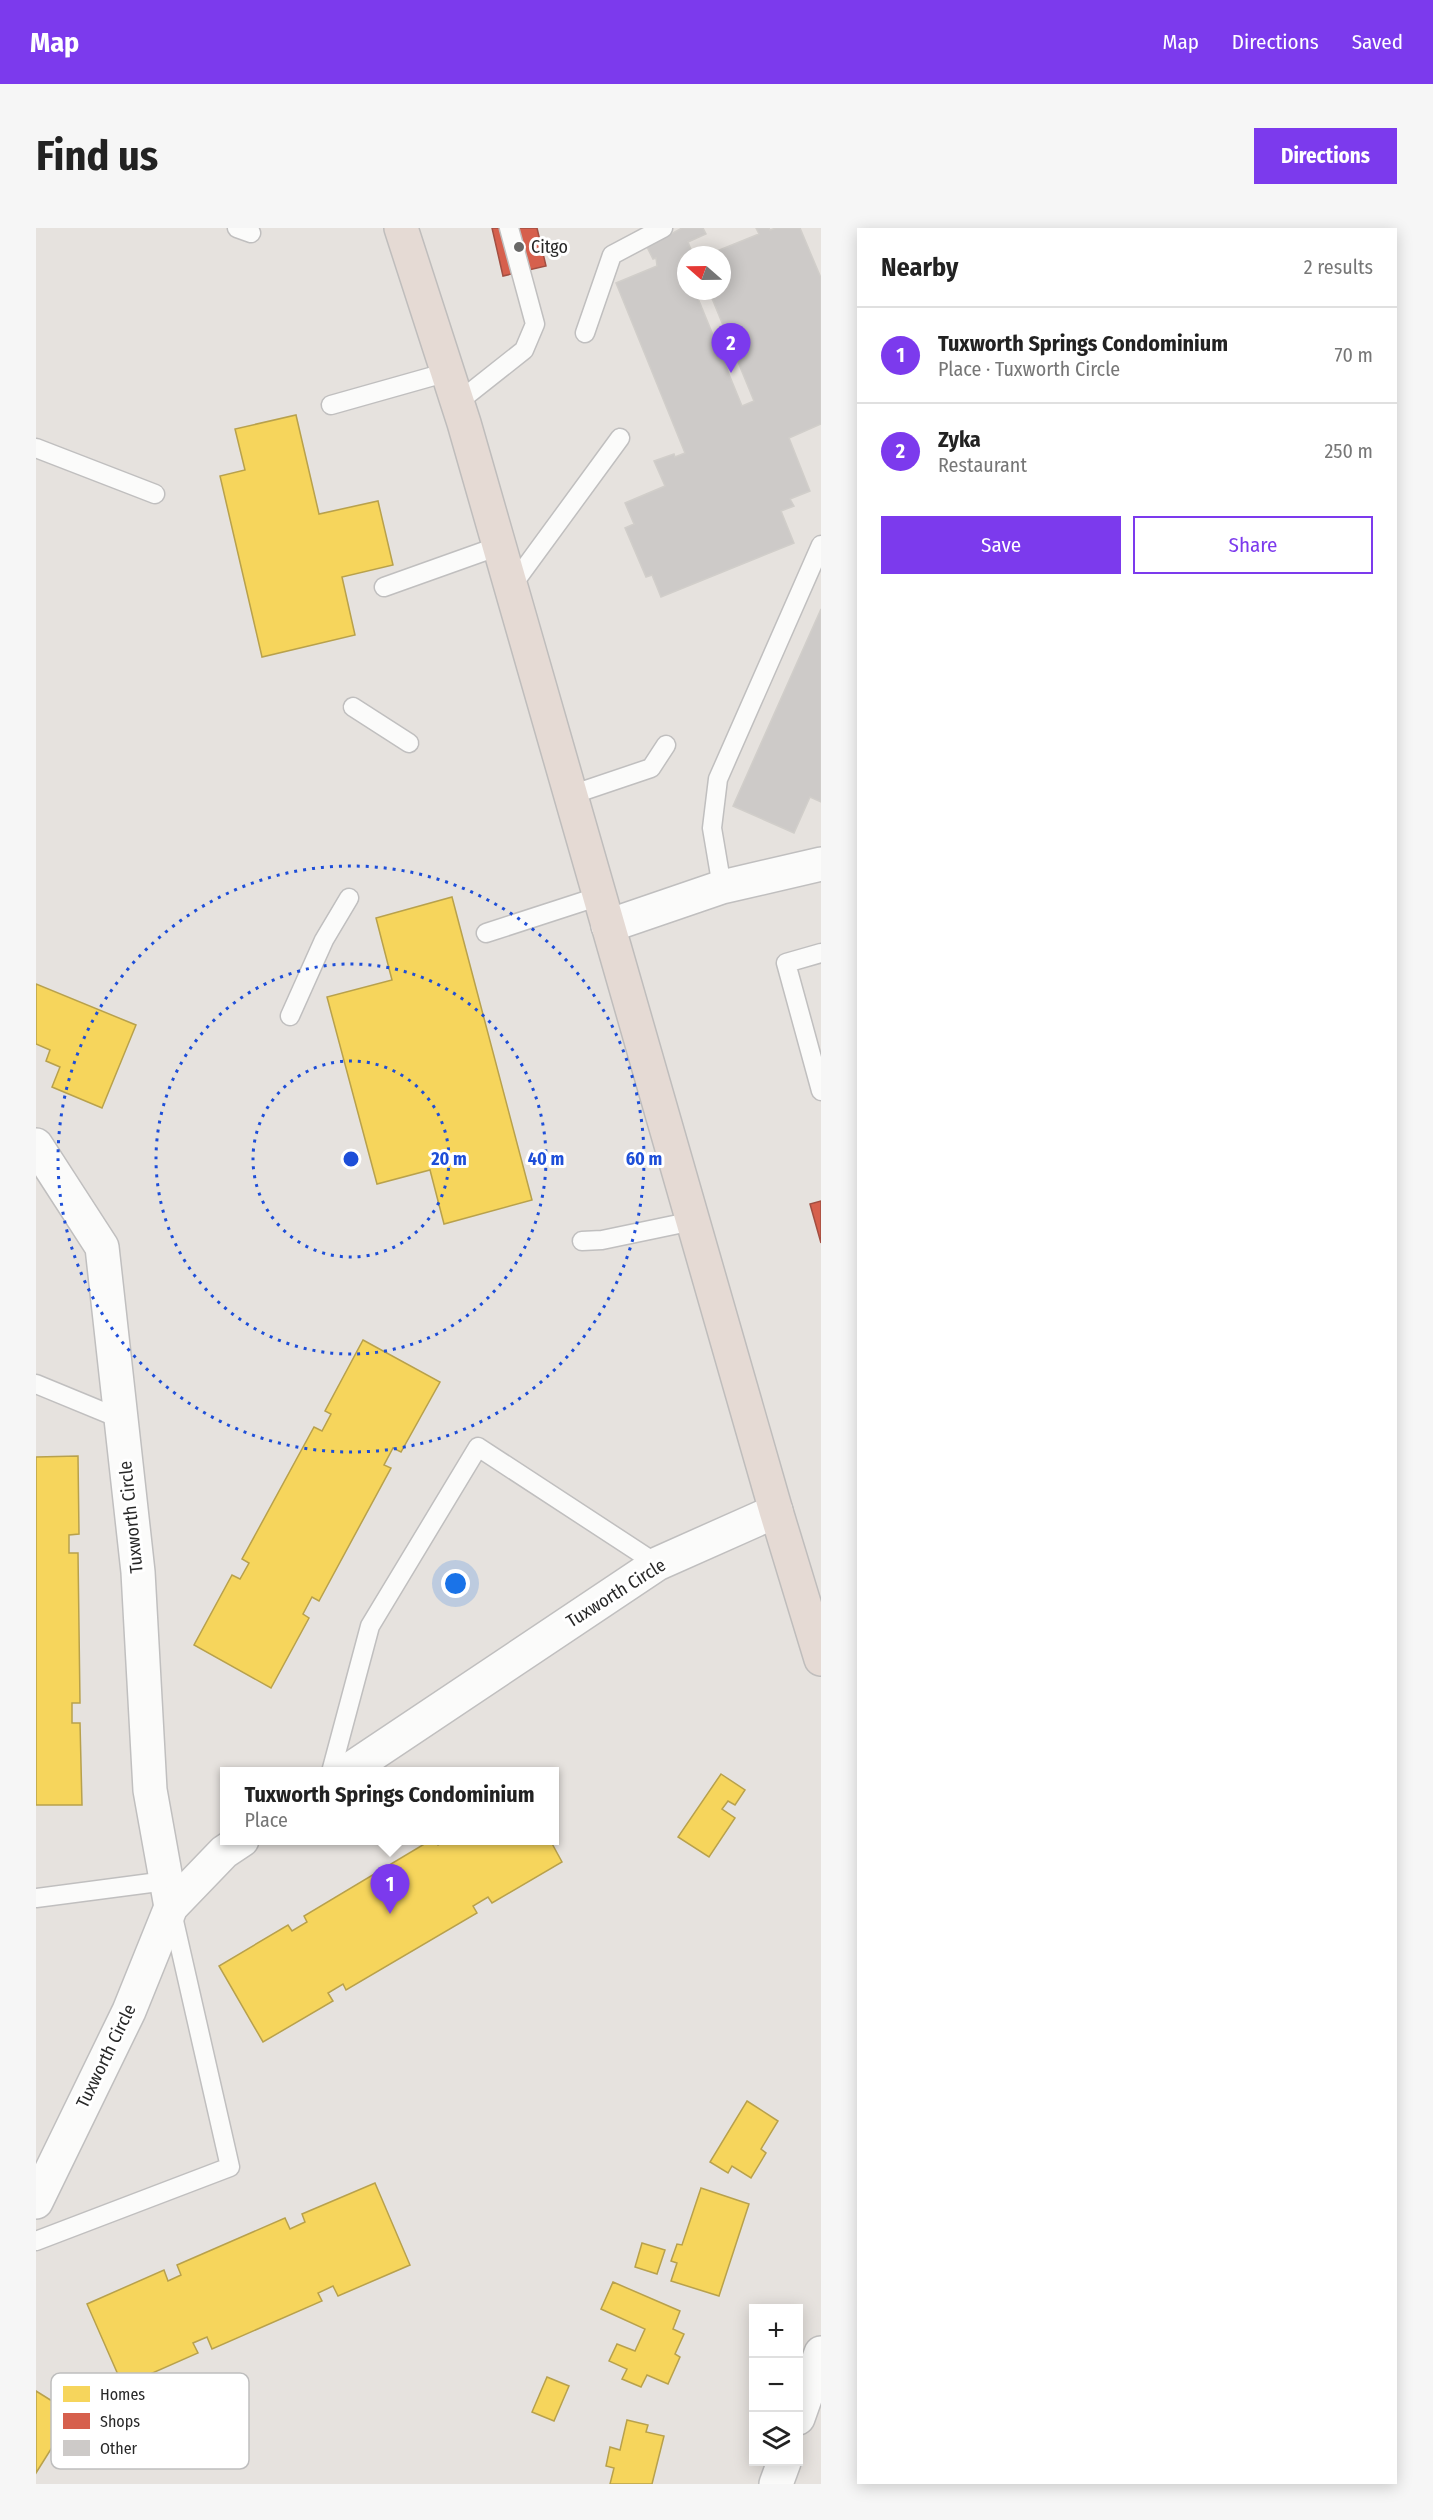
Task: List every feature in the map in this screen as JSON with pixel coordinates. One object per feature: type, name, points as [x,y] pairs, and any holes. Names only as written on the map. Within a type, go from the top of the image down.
[{"type":"highway","points":[[401,228],[448,372],[500,546],[776,1511],[821,1659]]},
{"type":"street","points":[[604,911],[821,864]]},
{"type":"street","name":"Tuxworth Circle","points":[[36,1145],[102,1247],[138,1572],[150,1790],[169,1894],[129,2011],[36,2202]]},
{"type":"street","name":"Tuxworth Circle","points":[[352,1767],[657,1564],[776,1511]]},
{"type":"street","name":"Tuxworth Circle","points":[[169,1894],[234,1845]]},
{"type":"street","points":[[800,2412],[821,2353]]},
{"type":"street","points":[[776,2484],[782,2466]]},
{"type":"lane","points":[[457,403],[524,350],[535,324],[508,228]]},
{"type":"lane","points":[[585,333],[612,255],[663,228]]},
{"type":"lane","points":[[332,405],[448,372]]},
{"type":"lane","points":[[511,587],[620,438]]},
{"type":"lane","points":[[36,448],[155,494]]},
{"type":"lane","points":[[722,887],[712,828],[718,779],[821,545]]},
{"type":"lane","points":[[384,587],[500,546]]},
{"type":"lane","points":[[353,707],[409,743]]},
{"type":"lane","points":[[571,795],[651,768],[666,745]]},
{"type":"lane","points":[[290,1016],[324,940],[350,898]]},
{"type":"lane","points":[[486,933],[604,911]]},
{"type":"lane","points":[[821,953],[786,963],[821,1091]]},
{"type":"lane","points":[[582,1241],[602,1240],[693,1221]]},
{"type":"lane","points":[[36,1384],[121,1419]]},
{"type":"lane","points":[[332,1767],[370,1626],[478,1447],[657,1564]]},
{"type":"lane","points":[[36,1898],[169,1894],[230,2167],[36,2241]]},
{"type":"building: Homes","points":[[296,415],[319,514],[378,501],[393,565],[342,577],[355,635],[262,657],[220,476],[245,470],[235,429]]},
{"type":"building: Homes","points":[[452,897],[532,1200],[444,1224],[430,1170],[377,1184],[327,997],[392,980],[376,918]]},
{"type":"building: Homes","points":[[36,984],[136,1025],[102,1108],[52,1087],[60,1067],[46,1061],[50,1050],[36,1044]]},
{"type":"building: Homes","points":[[363,1340],[440,1382],[401,1452],[393,1448],[384,1465],[391,1468],[319,1601],[312,1597],[303,1614],[309,1618],[271,1688],[194,1645],[232,1575],[240,1579],[249,1563],[242,1559],[314,1427],[322,1431],[331,1414],[325,1411]]},
{"type":"building: Homes","points":[[78,1456],[79,1534],[69,1535],[69,1553],[78,1553],[80,1703],[72,1703],[72,1723],[80,1723],[82,1805],[36,1805],[36,1457]]},
{"type":"building: Homes","points":[[721,1774],[745,1790],[735,1805],[728,1801],[722,1809],[735,1818],[709,1857],[678,1837]]},
{"type":"building: Homes","points":[[423,1845],[553,1845],[562,1862],[492,1903],[488,1897],[473,1906],[477,1913],[346,1990],[343,1984],[328,1993],[333,2001],[263,2042],[219,1966],[288,1925],[292,1931],[307,1922],[304,1916]]},
{"type":"building: Homes","points":[[747,2101],[778,2121],[761,2149],[766,2153],[751,2178],[732,2166],[728,2173],[710,2162]]},
{"type":"building: Homes","points":[[375,2183],[410,2265],[338,2296],[333,2286],[318,2293],[322,2301],[212,2349],[207,2337],[193,2343],[198,2353],[153,2373],[117,2373],[87,2304],[164,2270],[168,2281],[181,2275],[177,2265],[285,2218],[290,2229],[305,2222],[302,2214]]},
{"type":"building: Homes","points":[[701,2188],[749,2204],[719,2296],[671,2281],[677,2263],[671,2261],[677,2244],[682,2245]]},
{"type":"building: Homes","points":[[642,2243],[665,2250],[657,2274],[635,2267]]},
{"type":"building: Homes","points":[[613,2282],[680,2311],[673,2329],[684,2334],[675,2354],[680,2357],[668,2384],[647,2375],[641,2387],[622,2379],[627,2369],[609,2361],[617,2344],[635,2351],[645,2329],[601,2309]]},
{"type":"building: Homes","points":[[547,2377],[569,2386],[554,2421],[532,2412]]},
{"type":"building: Homes","points":[[36,2391],[51,2400],[51,2449],[36,2473]]},
{"type":"building: Homes","points":[[627,2420],[648,2425],[646,2432],[664,2436],[652,2484],[610,2484],[614,2468],[606,2466],[610,2447],[620,2450]]},
{"type":"building: Shops","name":"Citgo","points":[[492,228],[537,228],[546,266],[503,276]]},
{"type":"building: Shops","points":[[821,1201],[821,1243],[810,1204]]},
{"type":"building: Other","points":[[682,228],[703,228],[706,234],[688,242],[690,246],[677,246],[677,300],[699,300],[742,406],[754,401],[713,300],[731,300],[729,246],[759,234],[756,228],[769,228],[770,230],[800,228],[821,278],[821,424],[789,438],[810,491],[790,499],[794,506],[781,511],[794,543],[661,597],[652,575],[646,577],[625,528],[634,524],[625,503],[665,486],[654,461],[685,453],[616,283],[657,266],[656,258],[653,259],[647,247]]},
{"type":"building: Other","points":[[821,609],[821,802],[810,797],[794,833],[733,806]]},
{"type":"place","name":"Citgo","points":[[519,247]]},
{"type":"place","name":"Zyka","points":[[731,373]]},
{"type":"place","name":"Tuxworth Springs Condominium","points":[[390,1914]]}]
